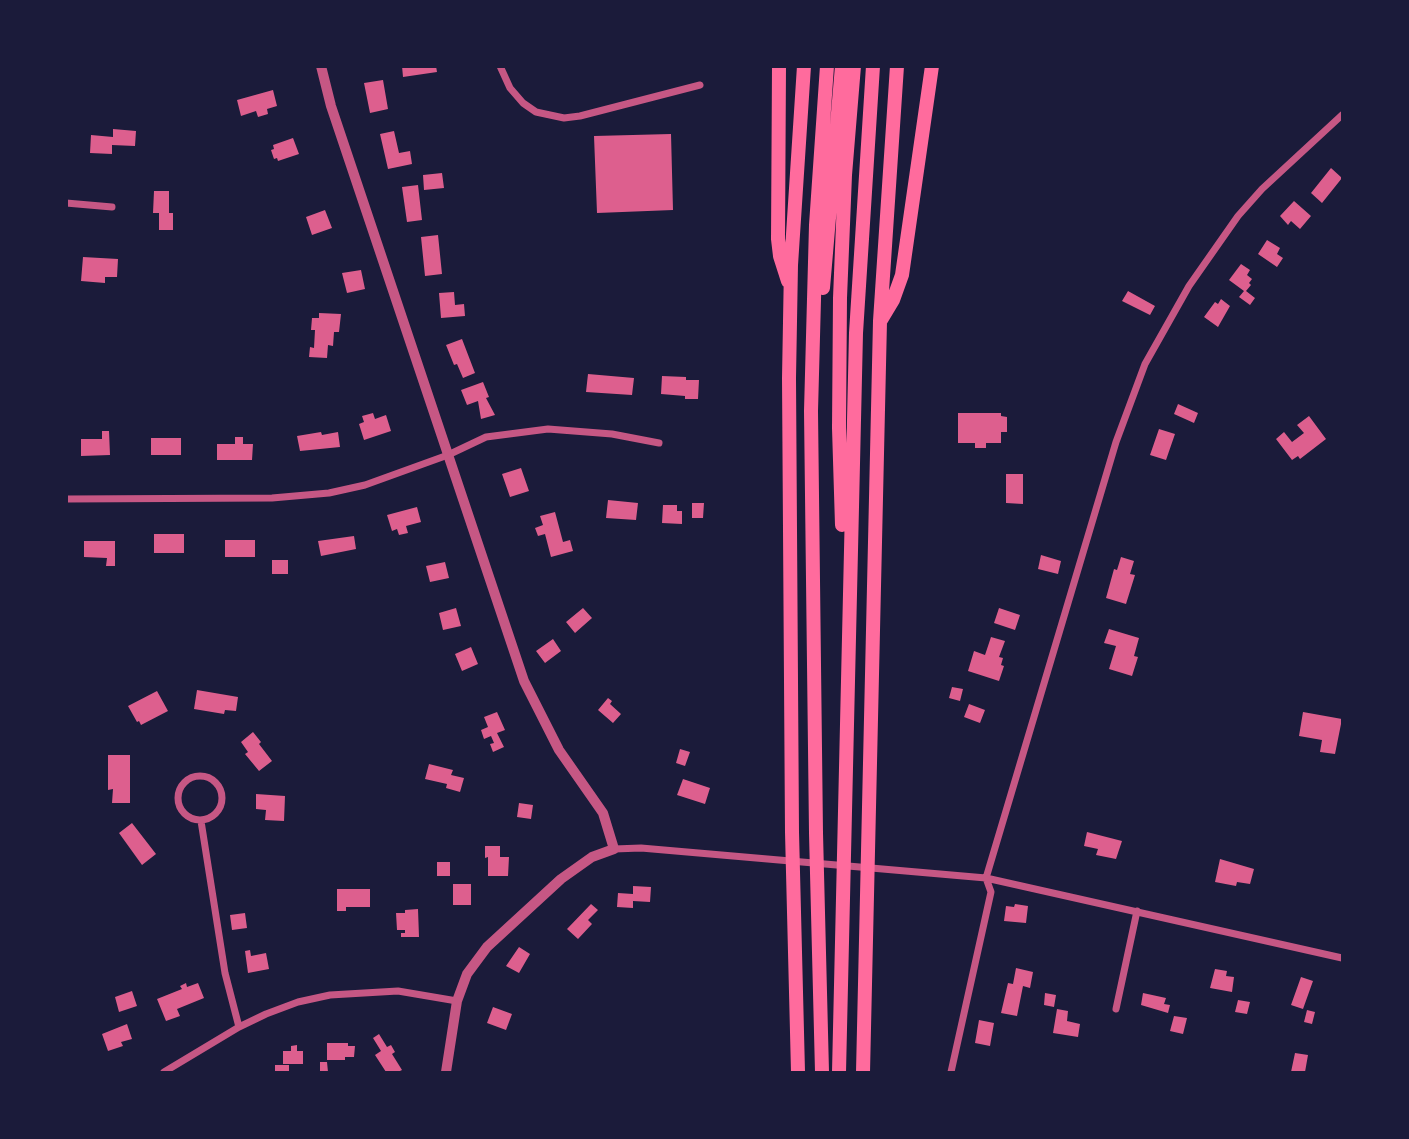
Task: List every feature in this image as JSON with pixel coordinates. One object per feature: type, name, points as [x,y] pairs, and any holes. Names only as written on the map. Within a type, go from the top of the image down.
[{"type":"highway","points":[[779,66],[778,239],[782,265],[790,286]]},
{"type":"highway","points":[[798,1073],[792,832],[788,453],[790,286],[804,66]]},
{"type":"highway","points":[[822,1073],[816,834],[812,348],[816,225],[827,66]]},
{"type":"highway","points":[[813,595],[818,517],[824,271],[842,66]]},
{"type":"highway","points":[[849,635],[840,473],[839,343],[844,199],[855,66]]},
{"type":"highway","points":[[839,1073],[856,333],[873,66]]},
{"type":"highway","points":[[863,1073],[880,321],[897,66]]},
{"type":"highway","points":[[880,321],[902,275],[932,66]]},
{"type":"street","points":[[321,66],[331,106],[524,681],[559,750],[603,813],[614,849]]},
{"type":"street","points":[[500,66],[510,88],[523,103],[536,112],[564,118],[700,85]]},
{"type":"street","points":[[951,1073],[991,892],[986,878],[1116,442],[1145,364],[1189,286],[1238,216],[1262,189],[1342,115]]},
{"type":"street","points":[[66,203],[113,207]]},
{"type":"street","points":[[66,499],[272,498],[329,493],[365,485],[448,455],[486,437],[548,429],[612,434],[659,443]]},
{"type":"street","points":[[202,776],[215,782],[222,794],[222,802],[215,815],[201,821],[187,817],[178,805],[177,798],[187,779],[202,776]]},
{"type":"street","points":[[201,821],[225,973],[239,1027]]},
{"type":"street","points":[[446,1073],[457,1001],[467,974],[487,947],[561,879],[592,857],[614,849],[641,848],[986,878],[1342,958]]},
{"type":"street","points":[[1115,1009],[1137,911]]},
{"type":"street","points":[[164,1073],[239,1027],[298,1002],[330,995],[398,992],[457,1001]]},
{"type":"building","points":[[402,66],[436,66],[437,72],[403,77]]},
{"type":"building","points":[[383,80],[388,109],[370,113],[364,83]]},
{"type":"building","points":[[273,90],[277,106],[267,109],[268,114],[258,117],[256,111],[241,116],[237,100]]},
{"type":"building","points":[[113,129],[136,131],[135,146],[112,145],[112,154],[90,153],[91,135],[113,137]]},
{"type":"building","points":[[394,131],[399,153],[410,151],[412,164],[388,169],[380,134]]},
{"type":"building","points":[[671,134],[673,210],[597,213],[594,136]]},
{"type":"building","points":[[293,138],[299,154],[278,161],[277,158],[274,159],[271,150],[274,149],[273,145]]},
{"type":"building","points":[[1331,168],[1342,178],[1322,203],[1311,193]]},
{"type":"building","points":[[442,173],[444,188],[424,190],[423,175]]},
{"type":"building","points":[[418,185],[422,220],[407,222],[402,187]]},
{"type":"building","points":[[154,191],[169,191],[169,213],[173,213],[173,230],[159,230],[159,213],[153,213]]},
{"type":"building","points":[[1294,201],[1311,216],[1300,229],[1291,221],[1288,225],[1280,216]]},
{"type":"building","points":[[325,210],[332,228],[312,235],[306,217]]},
{"type":"building","points":[[438,235],[442,274],[425,276],[421,237]]},
{"type":"building","points":[[1267,240],[1280,248],[1277,254],[1283,258],[1277,267],[1258,254]]},
{"type":"building","points":[[83,257],[118,259],[117,277],[105,277],[105,283],[81,281]]},
{"type":"building","points":[[1241,264],[1250,270],[1247,275],[1252,279],[1246,291],[1255,298],[1250,305],[1239,297],[1244,291],[1229,280]]},
{"type":"building","points":[[361,270],[365,289],[347,293],[342,273]]},
{"type":"building","points":[[1128,291],[1155,306],[1150,315],[1122,301]]},
{"type":"building","points":[[454,292],[455,305],[464,304],[465,316],[441,318],[439,293]]},
{"type":"building","points":[[1221,299],[1230,306],[1218,327],[1204,317],[1215,302],[1218,304]]},
{"type":"building","points":[[319,313],[341,314],[339,332],[334,332],[333,346],[328,345],[327,358],[309,357],[310,347],[314,348],[315,330],[311,330],[312,318],[319,318]]},
{"type":"building","points":[[462,339],[475,373],[463,378],[446,345]]},
{"type":"building","points":[[588,374],[634,378],[632,395],[586,392]]},
{"type":"building","points":[[662,376],[699,380],[698,399],[661,394]]},
{"type":"building","points":[[483,382],[489,397],[486,398],[495,415],[481,419],[478,401],[467,405],[461,390]]},
{"type":"building","points":[[1178,404],[1198,413],[1194,423],[1174,414]]},
{"type":"building","points":[[373,413],[375,419],[386,415],[391,431],[364,440],[359,424],[364,422],[362,416]]},
{"type":"building","points":[[958,413],[1001,413],[1001,416],[1007,417],[1007,432],[1001,432],[1001,443],[986,443],[986,448],[975,448],[975,443],[958,443]]},
{"type":"building","points":[[1309,416],[1326,439],[1300,459],[1298,456],[1292,460],[1276,439],[1284,432],[1292,442],[1304,433],[1297,425]]},
{"type":"building","points":[[1159,429],[1175,434],[1166,460],[1150,455]]},
{"type":"building","points":[[102,431],[109,431],[110,455],[81,456],[81,439],[102,439]]},
{"type":"building","points":[[321,432],[322,435],[338,432],[340,447],[300,451],[297,436]]},
{"type":"building","points":[[235,437],[243,437],[243,444],[253,444],[252,460],[217,460],[217,444],[235,444]]},
{"type":"building","points":[[151,438],[181,438],[181,455],[151,455]]},
{"type":"building","points":[[521,468],[529,491],[510,497],[502,474]]},
{"type":"building","points":[[1006,474],[1023,474],[1023,504],[1006,503]]},
{"type":"building","points":[[608,500],[638,503],[636,520],[606,518]]},
{"type":"building","points":[[692,503],[704,503],[703,518],[692,518]]},
{"type":"building","points":[[663,505],[677,505],[677,511],[682,511],[682,524],[662,523]]},
{"type":"building","points":[[417,507],[421,522],[406,526],[408,533],[399,535],[397,529],[392,531],[387,515]]},
{"type":"building","points":[[555,512],[563,542],[570,540],[573,551],[551,557],[545,534],[538,536],[535,528],[543,525],[540,516]]},
{"type":"building","points":[[154,534],[184,534],[184,553],[154,553]]},
{"type":"building","points":[[354,536],[356,549],[321,556],[318,541]]},
{"type":"building","points":[[225,540],[255,540],[255,557],[225,557]]},
{"type":"building","points":[[84,541],[115,541],[115,566],[106,566],[107,558],[84,557]]},
{"type":"building","points":[[1041,555],[1061,561],[1058,574],[1038,569]]},
{"type":"building","points":[[1121,557],[1134,561],[1130,574],[1135,575],[1126,604],[1106,598],[1114,569],[1117,570]]},
{"type":"building","points":[[272,560],[288,560],[288,574],[272,574]]},
{"type":"building","points":[[445,562],[449,578],[430,582],[426,566]]},
{"type":"building","points":[[456,608],[461,626],[443,630],[439,613]]},
{"type":"building","points":[[583,608],[592,618],[575,633],[566,622]]},
{"type":"building","points":[[999,608],[1020,615],[1015,630],[994,623]]},
{"type":"building","points":[[1109,629],[1139,638],[1134,656],[1138,657],[1132,676],[1109,669],[1116,646],[1104,643]]},
{"type":"building","points":[[991,637],[1005,641],[999,657],[1003,658],[1001,665],[1004,666],[999,681],[968,671],[974,651],[985,655]]},
{"type":"building","points":[[553,639],[561,651],[545,663],[536,651]]},
{"type":"building","points":[[471,647],[478,664],[462,671],[455,654]]},
{"type":"building","points":[[952,687],[963,689],[960,701],[949,698]]},
{"type":"building","points":[[197,690],[238,697],[236,711],[225,710],[224,714],[194,709]]},
{"type":"building","points":[[157,691],[168,711],[141,725],[128,706]]},
{"type":"building","points":[[608,698],[612,701],[610,704],[621,714],[613,723],[598,710]]},
{"type":"building","points":[[969,704],[985,710],[980,723],[964,717]]},
{"type":"building","points":[[497,712],[505,730],[497,733],[504,747],[493,752],[490,744],[494,743],[491,736],[484,739],[481,730],[488,727],[484,717]]},
{"type":"building","points":[[1303,712],[1342,719],[1335,754],[1320,752],[1322,740],[1299,736]]},
{"type":"building","points":[[253,732],[272,761],[259,771],[245,754],[248,752],[241,742]]},
{"type":"building","points":[[680,749],[690,752],[685,766],[676,763]]},
{"type":"building","points":[[108,755],[130,755],[130,803],[112,803],[113,789],[108,790]]},
{"type":"building","points":[[429,764],[453,770],[451,775],[464,778],[460,792],[446,788],[447,784],[425,779]]},
{"type":"building","points":[[683,779],[710,788],[705,804],[677,795]]},
{"type":"building","points":[[256,794],[285,796],[284,821],[265,820],[266,810],[256,809]]},
{"type":"building","points":[[519,803],[533,805],[531,819],[517,817]]},
{"type":"building","points":[[132,823],[156,854],[142,865],[119,833]]},
{"type":"building","points":[[1087,832],[1122,841],[1116,859],[1096,855],[1098,849],[1084,846]]},
{"type":"building","points":[[485,846],[500,846],[500,857],[509,857],[508,876],[488,876]]},
{"type":"building","points":[[1220,859],[1254,869],[1250,884],[1237,882],[1236,886],[1215,882]]},
{"type":"building","points":[[437,862],[450,862],[450,876],[437,876]]},
{"type":"building","points":[[453,884],[471,884],[471,905],[453,905]]},
{"type":"building","points":[[633,886],[651,887],[650,902],[633,901],[633,908],[617,907],[618,893],[633,894]]},
{"type":"building","points":[[337,889],[370,889],[370,907],[346,907],[346,911],[337,911]]},
{"type":"building","points":[[591,904],[598,910],[588,920],[592,924],[578,939],[567,929]]},
{"type":"building","points":[[1015,904],[1028,906],[1026,923],[1004,921],[1006,906],[1014,907]]},
{"type":"building","points":[[418,909],[419,937],[401,937],[405,930],[397,930],[396,913]]},
{"type":"building","points":[[245,913],[247,928],[232,930],[230,915]]},
{"type":"building","points":[[519,947],[530,954],[519,973],[506,966]]},
{"type":"building","points":[[250,950],[251,956],[266,953],[269,969],[248,973],[245,951]]},
{"type":"building","points":[[1016,968],[1033,972],[1030,988],[1023,986],[1017,1016],[1001,1013],[1008,983],[1013,984]]},
{"type":"building","points":[[1215,969],[1227,971],[1226,976],[1234,977],[1232,992],[1210,988]]},
{"type":"building","points":[[1301,977],[1313,981],[1303,1009],[1291,1005]]},
{"type":"building","points":[[186,983],[187,987],[198,983],[204,998],[177,1009],[180,1016],[166,1021],[157,999],[182,989],[180,986]]},
{"type":"building","points":[[132,991],[137,1006],[119,1012],[115,997]]},
{"type":"building","points":[[1045,993],[1056,995],[1054,1007],[1044,1005]]},
{"type":"building","points":[[1143,993],[1166,998],[1164,1004],[1170,1005],[1168,1013],[1141,1005]]},
{"type":"building","points":[[1238,1000],[1250,1002],[1247,1014],[1235,1012]]},
{"type":"building","points":[[493,1007],[512,1014],[506,1030],[487,1023]]},
{"type":"building","points":[[1057,1009],[1068,1011],[1067,1021],[1080,1024],[1078,1037],[1053,1033]]},
{"type":"building","points":[[1307,1010],[1315,1012],[1312,1024],[1304,1022]]},
{"type":"building","points":[[1174,1016],[1187,1018],[1183,1034],[1170,1031]]},
{"type":"building","points":[[979,1020],[994,1023],[990,1046],[975,1043]]},
{"type":"building","points":[[127,1024],[132,1039],[121,1042],[123,1046],[108,1051],[102,1034]]},
{"type":"building","points":[[379,1034],[387,1047],[391,1045],[395,1052],[392,1054],[402,1070],[386,1072],[375,1055],[381,1051],[373,1038]]},
{"type":"building","points":[[327,1043],[348,1043],[348,1046],[355,1046],[354,1057],[327,1060]]},
{"type":"building","points":[[297,1045],[297,1051],[303,1051],[303,1064],[283,1064],[283,1051],[291,1051],[291,1046]]},
{"type":"building","points":[[1295,1053],[1308,1055],[1305,1072],[1291,1072]]},
{"type":"building","points":[[320,1062],[327,1062],[328,1072],[320,1072]]},
{"type":"building","points":[[275,1065],[289,1065],[289,1072],[275,1072]]}]
